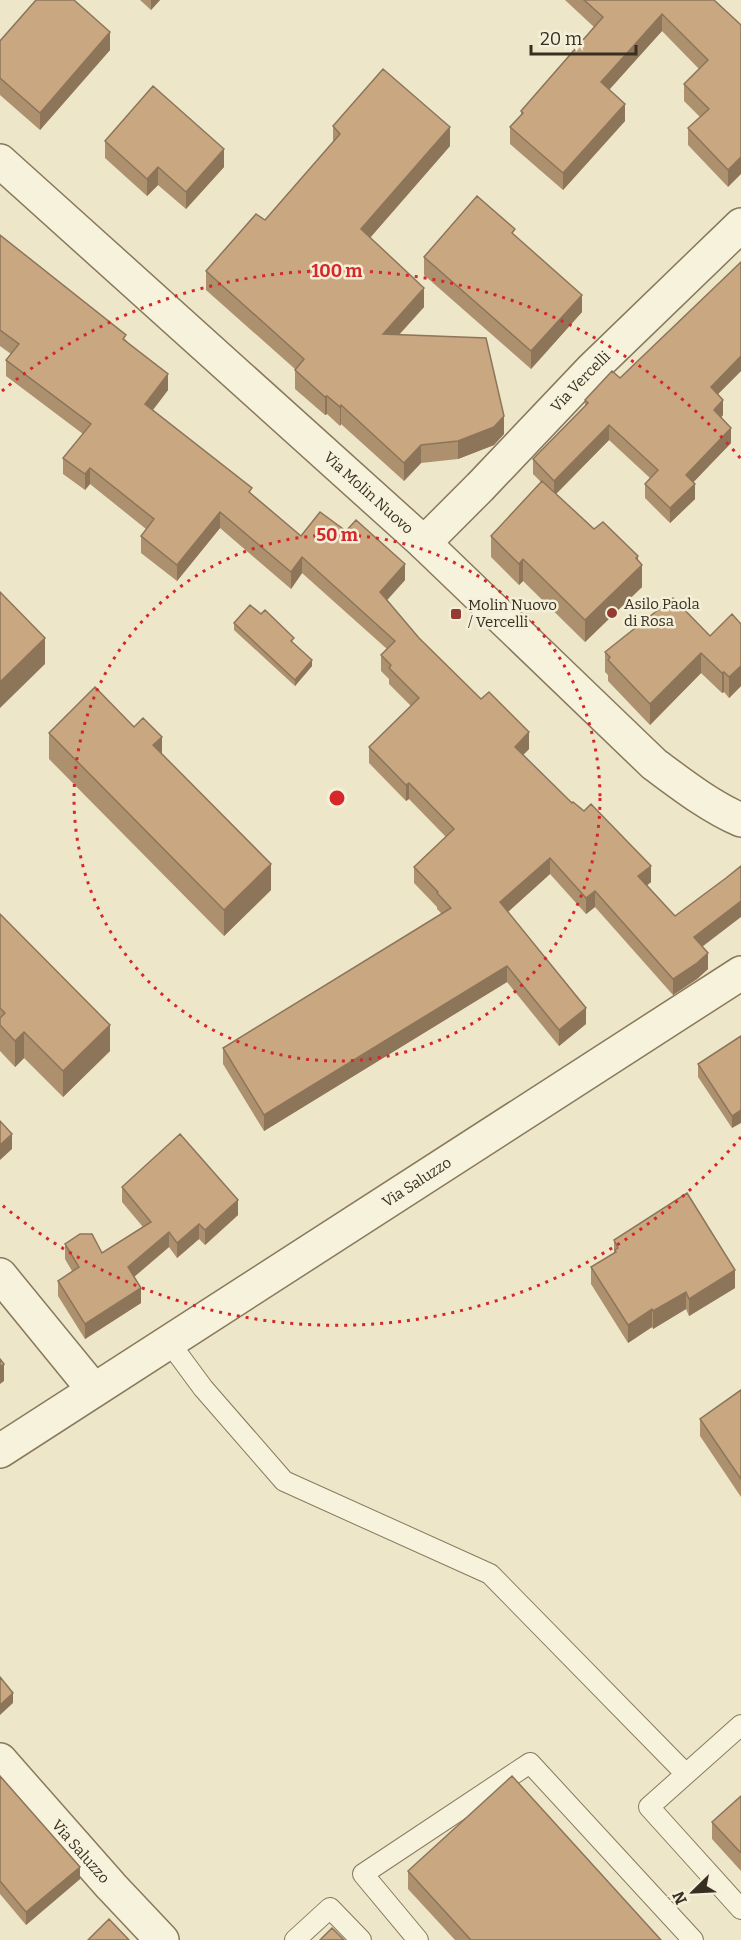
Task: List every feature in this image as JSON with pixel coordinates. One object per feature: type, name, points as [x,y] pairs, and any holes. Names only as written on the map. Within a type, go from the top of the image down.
[{"type":"street","name":"Via Molin Nuovo","points":[[0,161],[424,543],[654,764],[725,813],[741,820]]},
{"type":"street","name":"Via Vercelli","points":[[424,543],[592,369],[741,225]]},
{"type":"street","name":"Via Saluzzo","points":[[0,1451],[741,973]]},
{"type":"street","points":[[0,1275],[94,1390]]},
{"type":"street","name":"Via Saluzzo","points":[[0,1760],[162,1940]]},
{"type":"lane","points":[[169,1342],[203,1388],[284,1481],[490,1574],[686,1774]]},
{"type":"lane","points":[[741,1725],[649,1807],[741,1909]]},
{"type":"lane","points":[[418,1940],[363,1874],[530,1763],[693,1940]]},
{"type":"lane","points":[[295,1940],[330,1908],[361,1940]]},
{"type":"building","points":[[36,0],[74,0],[110,32],[40,113],[0,78],[0,41]]},
{"type":"building","points":[[584,0],[714,0],[741,25],[741,157],[728,170],[688,128],[709,109],[684,84],[708,60],[662,14],[601,82],[625,104],[563,173],[510,127],[523,113],[521,111],[603,17]]},
{"type":"building","points":[[383,69],[450,127],[361,229],[424,288],[383,334],[486,338],[504,416],[494,427],[458,441],[421,445],[404,463],[341,405],[340,407],[327,396],[325,397],[295,370],[304,359],[206,271],[256,214],[265,220],[340,134],[333,126]]},
{"type":"building","points":[[153,86],[224,149],[186,192],[158,167],[147,179],[105,141]]},
{"type":"building","points":[[477,196],[515,229],[512,233],[582,295],[531,351],[424,257]]},
{"type":"building","points":[[0,235],[126,335],[123,339],[168,374],[145,404],[252,488],[249,492],[301,536],[320,512],[346,531],[356,520],[405,564],[380,592],[419,638],[481,699],[489,692],[529,732],[515,747],[572,803],[584,811],[591,804],[651,866],[638,876],[675,916],[741,866],[741,901],[694,937],[708,953],[673,979],[595,891],[586,898],[550,858],[500,902],[586,1008],[559,1030],[507,966],[264,1115],[223,1048],[451,908],[414,867],[454,829],[409,783],[406,785],[369,747],[419,698],[389,668],[391,665],[381,655],[395,641],[302,557],[291,572],[220,512],[177,565],[141,536],[154,519],[90,468],[85,474],[63,458],[91,424],[6,360],[19,344],[0,330]]},
{"type":"building","points":[[741,262],[741,356],[711,387],[723,400],[714,410],[731,428],[686,475],[695,484],[670,508],[645,484],[658,470],[609,425],[554,481],[533,459],[588,403],[585,400],[612,371],[620,378]]},
{"type":"building","points":[[542,481],[594,529],[603,522],[638,556],[636,558],[642,565],[585,620],[523,559],[519,564],[491,536]]},
{"type":"building","points":[[0,592],[45,638],[0,682]]},
{"type":"building","points":[[673,598],[710,636],[732,614],[741,624],[741,666],[729,677],[701,653],[650,704],[608,660],[610,657],[605,652]]},
{"type":"building","points":[[250,605],[261,614],[265,610],[294,638],[291,641],[312,660],[295,680],[234,623]]},
{"type":"building","points":[[95,687],[134,727],[143,718],[162,737],[153,745],[271,864],[224,910],[49,733]]},
{"type":"building","points":[[0,914],[110,1025],[63,1071],[24,1032],[15,1041],[0,1025],[0,1018],[5,1013],[0,1008]]},
{"type":"building","points":[[741,1036],[741,1110],[732,1116],[698,1064]]},
{"type":"building","points":[[0,1121],[12,1134],[0,1145]]},
{"type":"building","points":[[180,1134],[238,1200],[205,1230],[199,1224],[177,1243],[169,1232],[128,1267],[141,1288],[85,1324],[58,1281],[79,1267],[65,1244],[80,1234],[92,1234],[102,1253],[151,1222],[122,1187]]},
{"type":"building","points":[[687,1193],[735,1270],[689,1299],[686,1292],[653,1311],[652,1309],[628,1325],[591,1267],[616,1252],[618,1248],[614,1240]]},
{"type":"building","points":[[741,1390],[741,1479],[700,1419]]},
{"type":"building","points":[[0,1677],[13,1693],[0,1705]]},
{"type":"building","points":[[0,1776],[80,1867],[26,1912],[0,1881]]},
{"type":"building","points":[[512,1776],[661,1940],[471,1940],[408,1871]]},
{"type":"building","points":[[741,1796],[741,1853],[712,1822]]},
{"type":"building","points":[[109,1919],[129,1940],[88,1940]]},
{"type":"building","points":[[332,1928],[344,1940],[320,1940]]},
{"type":"place","name":"Asilo Paola di Rosa","points":[[612,613]]},
{"type":"place","name":"Molin Nuovo / Vercelli","points":[[456,614]]}]
